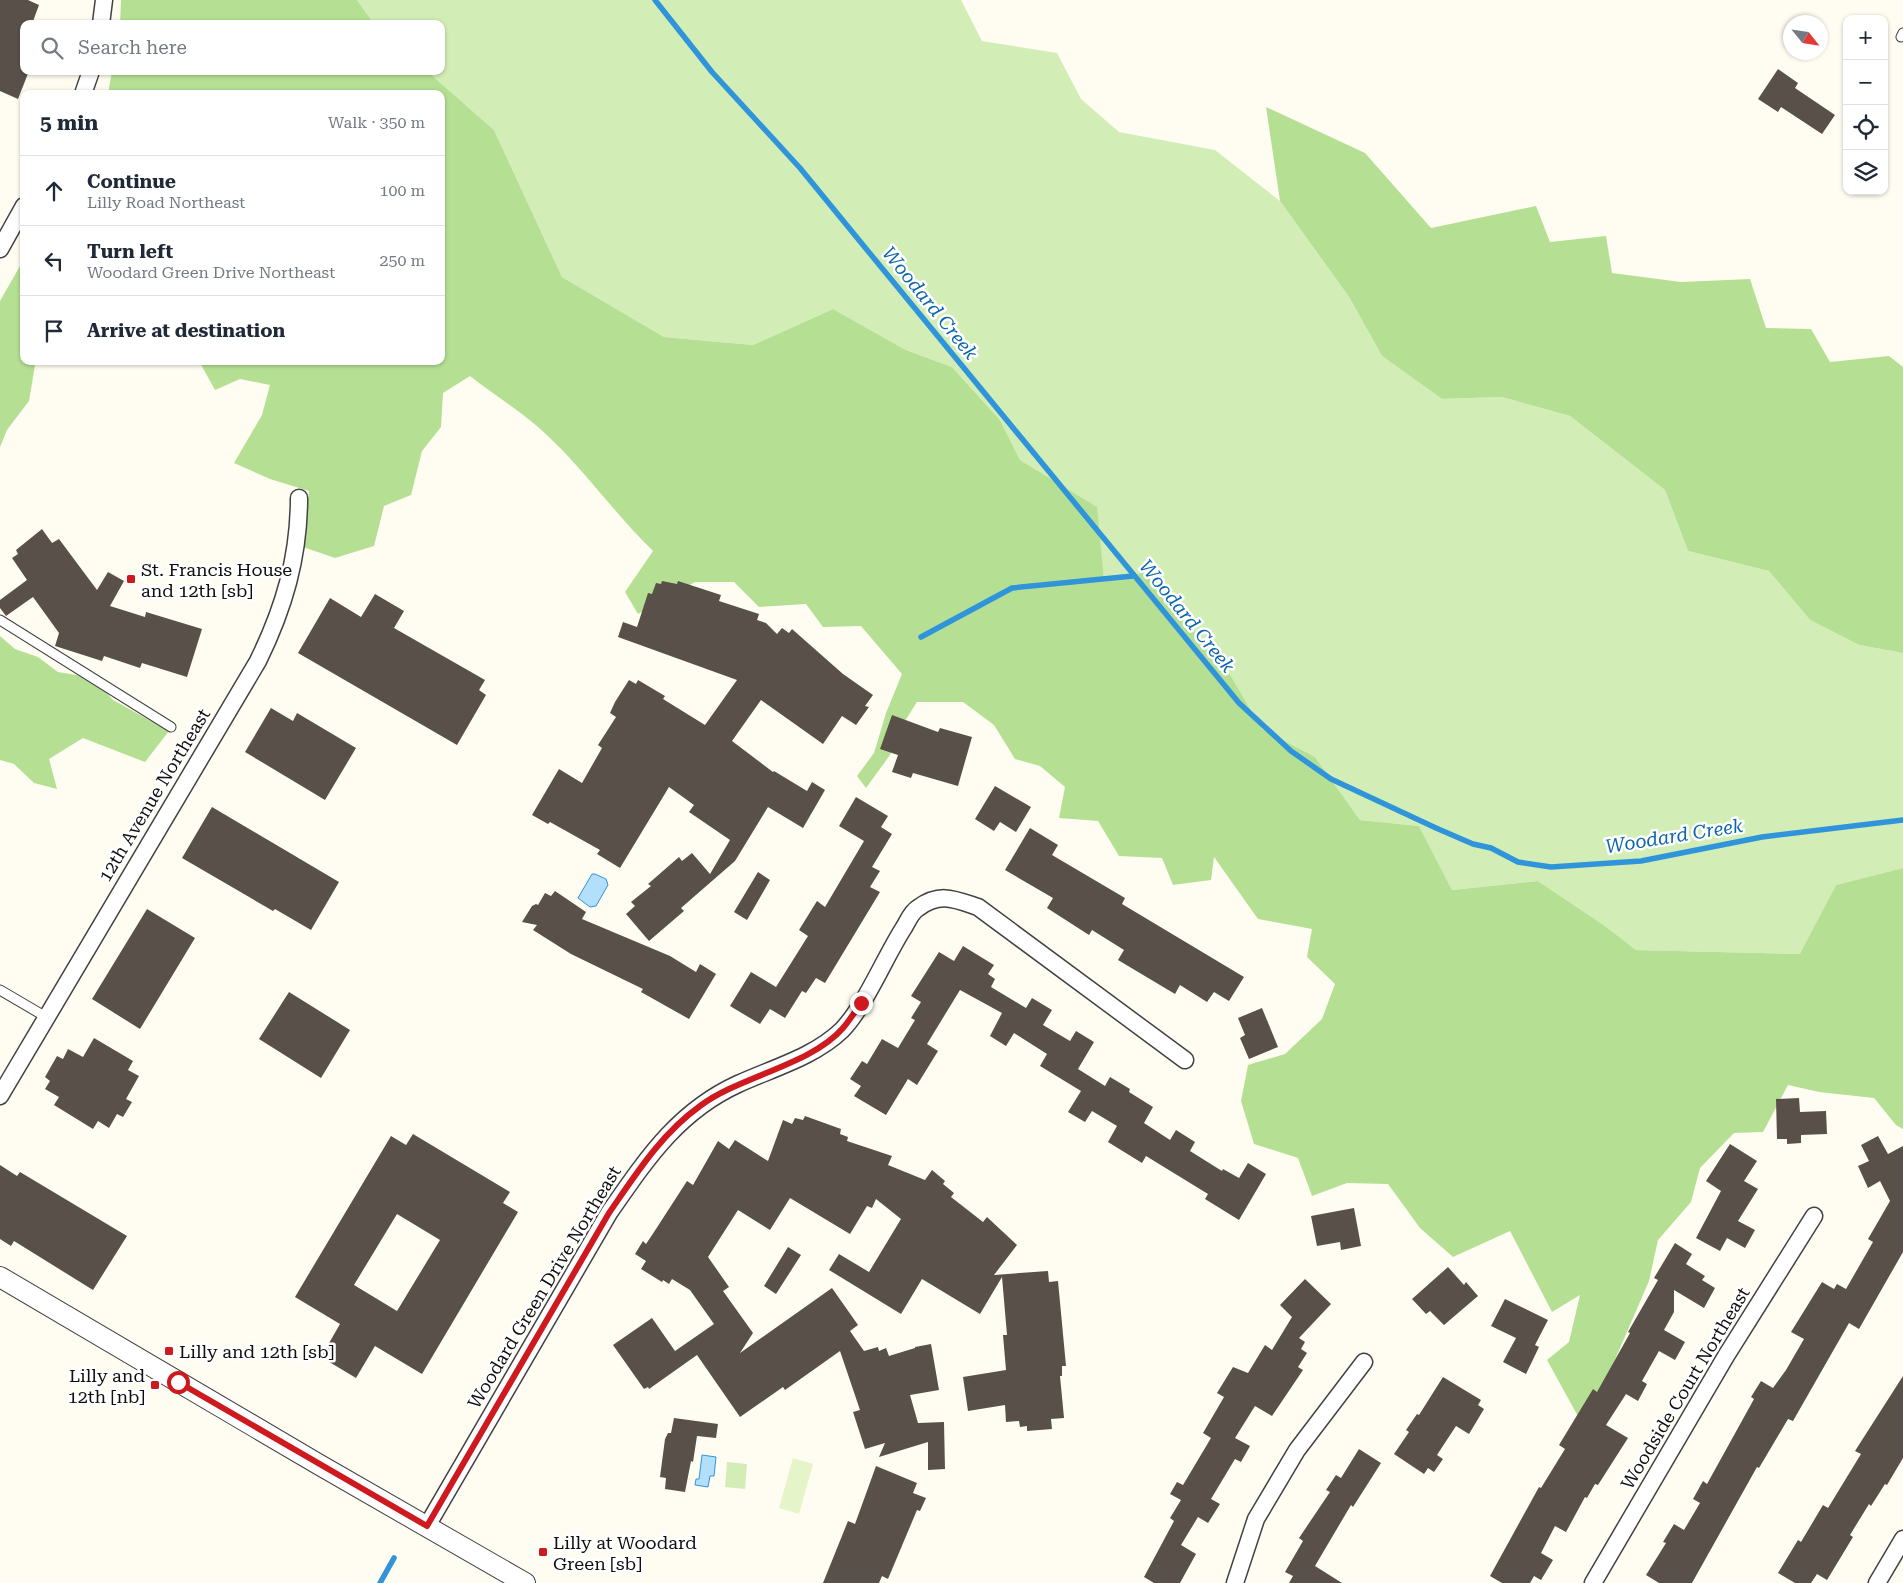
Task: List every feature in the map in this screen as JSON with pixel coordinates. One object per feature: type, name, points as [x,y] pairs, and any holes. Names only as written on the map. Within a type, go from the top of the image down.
[{"type":"street","points":[[102,20],[104,0]]},
{"type":"street","points":[[84,90],[90,75]]},
{"type":"street","points":[[0,249],[20,213]]},
{"type":"street","name":"12th Avenue Northeast","points":[[0,1096],[258,661],[283,603],[290,579],[299,524],[299,498]]},
{"type":"street","name":"Woodard Green Drive Northeast","points":[[427,1526],[609,1213],[642,1164],[673,1130],[700,1105],[737,1084],[814,1050],[842,1029],[861,1003],[887,954],[915,909],[937,898],[955,899],[978,907],[1185,1060]]},
{"type":"street","name":"Woodside Court Northeast","points":[[1593,1583],[1726,1356],[1814,1216]]},
{"type":"street","points":[[0,1277],[525,1583]]},
{"type":"street","points":[[1235,1583],[1256,1519],[1298,1450],[1364,1362]]},
{"type":"street","points":[[1877,1583],[1903,1539]]},
{"type":"lane","points":[[0,620],[171,727]]},
{"type":"lane","points":[[0,990],[46,1017]]},
{"type":"green space","points":[[121,0],[357,0],[371,20],[120,20]]},
{"type":"green space","points":[[357,0],[961,0],[982,41],[1057,53],[1081,99],[1119,132],[1215,150],[1280,201],[1349,297],[1382,356],[1442,399],[1502,397],[1570,416],[1665,490],[1688,551],[1769,571],[1810,620],[1859,645],[1903,653],[1903,868],[1836,885],[1801,954],[1636,950],[1605,926],[1538,881],[1452,890],[1419,826],[1360,820],[1315,757],[1262,729],[1225,666],[1104,579],[1096,507],[1020,460],[1000,420],[952,367],[906,350],[833,309],[753,345],[664,337],[562,277],[494,130],[432,75],[445,75],[445,20],[371,20]]},
{"type":"green space","points":[[111,75],[432,75],[494,130],[562,277],[664,337],[753,345],[833,309],[906,350],[952,367],[1000,420],[1020,460],[1097,507],[1104,579],[1144,573],[1225,666],[1262,729],[1315,757],[1360,820],[1419,826],[1452,890],[1538,881],[1605,926],[1636,950],[1800,954],[1836,885],[1903,868],[1903,1129],[1896,1125],[1874,1098],[1819,1092],[1788,1085],[1763,1132],[1734,1133],[1700,1168],[1691,1202],[1658,1240],[1649,1281],[1585,1429],[1547,1360],[1569,1342],[1580,1295],[1552,1312],[1510,1231],[1453,1257],[1420,1228],[1388,1184],[1347,1183],[1312,1196],[1298,1158],[1254,1144],[1241,1101],[1248,1065],[1285,1054],[1322,1019],[1335,984],[1307,957],[1312,929],[1258,919],[1214,857],[1211,880],[1173,885],[1162,858],[1119,856],[1098,821],[1059,818],[1065,787],[1040,766],[1015,759],[994,725],[963,702],[917,702],[903,724],[890,755],[866,788],[857,776],[874,753],[886,713],[902,674],[861,626],[823,627],[806,604],[759,607],[734,582],[695,582],[638,614],[625,592],[653,551],[543,431],[470,376],[443,393],[441,427],[422,451],[411,495],[384,506],[374,546],[335,558],[303,547],[309,491],[270,479],[234,463],[262,415],[270,385],[240,379],[215,390],[201,365],[445,365],[445,90],[109,90]]},
{"type":"green space","points":[[1266,107],[1365,153],[1431,228],[1536,206],[1550,242],[1606,236],[1612,273],[1681,282],[1750,279],[1766,328],[1811,329],[1830,362],[1889,356],[1903,367],[1903,653],[1859,645],[1810,620],[1769,571],[1688,551],[1665,490],[1570,416],[1502,397],[1442,399],[1382,356],[1349,297],[1280,201]]},
{"type":"green space","points":[[20,266],[20,365],[35,365],[29,401],[7,430],[0,447],[0,301]]},
{"type":"green space","points":[[0,636],[15,649],[38,657],[58,672],[94,678],[113,700],[169,731],[145,762],[83,738],[49,759],[57,789],[34,783],[14,764],[0,760]]},
{"type":"green space","points":[[793,1458],[813,1464],[799,1514],[779,1508]]},
{"type":"green space","points":[[727,1462],[747,1464],[745,1489],[725,1487]]},
{"type":"water","points":[[592,874],[606,879],[608,885],[596,906],[590,907],[578,898]]},
{"type":"water","points":[[702,1455],[716,1457],[714,1476],[710,1476],[708,1487],[695,1485],[696,1479],[699,1479]]},
{"type":"building","points":[[0,0],[28,0],[39,5],[33,20],[20,20],[20,75],[27,75],[18,99],[0,91]]},
{"type":"building","points":[[1778,69],[1798,83],[1795,88],[1835,115],[1822,134],[1781,107],[1778,112],[1758,99]]},
{"type":"building","points":[[42,529],[52,543],[59,539],[97,590],[108,572],[124,581],[110,606],[145,617],[146,612],[202,629],[187,677],[142,663],[140,668],[104,656],[102,661],[55,646],[59,633],[33,597],[6,616],[0,608],[0,600],[27,580],[12,558],[18,554],[16,550]]},
{"type":"building","points":[[662,581],[677,584],[678,581],[721,595],[719,601],[759,614],[757,620],[766,623],[777,634],[782,628],[789,633],[792,629],[843,674],[873,695],[865,706],[869,707],[856,725],[842,716],[823,744],[761,700],[732,741],[773,772],[807,791],[812,782],[825,790],[803,828],[768,807],[735,861],[681,908],[684,911],[649,941],[626,914],[635,906],[631,902],[651,886],[648,884],[679,857],[682,861],[692,853],[710,874],[730,840],[689,812],[694,805],[669,787],[620,868],[597,854],[600,850],[550,822],[548,824],[532,815],[559,769],[582,783],[602,748],[598,745],[616,717],[610,713],[629,680],[636,684],[638,680],[665,696],[663,699],[705,725],[737,680],[618,637],[623,622],[637,627],[648,593],[652,594],[656,583],[661,584]]},
{"type":"building","points":[[375,594],[404,611],[394,628],[485,680],[479,690],[486,695],[457,745],[298,653],[330,598],[361,617]]},
{"type":"building","points":[[271,708],[293,721],[297,713],[356,748],[325,800],[245,752]]},
{"type":"building","points":[[892,715],[938,732],[940,728],[972,737],[958,786],[913,773],[911,778],[892,772],[898,755],[880,749]]},
{"type":"building","points":[[995,786],[1031,807],[1016,832],[1000,822],[994,831],[975,819]]},
{"type":"building","points":[[856,797],[888,816],[881,827],[892,834],[872,867],[880,871],[870,887],[880,892],[825,983],[816,978],[806,993],[802,991],[785,1018],[770,1009],[760,1024],[730,1006],[751,972],[776,987],[808,936],[799,930],[817,901],[825,907],[864,841],[839,826]]},
{"type":"building","points":[[212,807],[339,882],[311,930],[275,909],[273,911],[182,858]]},
{"type":"building","points":[[1030,828],[1058,845],[1052,855],[1125,898],[1122,904],[1244,977],[1229,1001],[1214,992],[1207,1002],[1180,985],[1175,994],[1118,960],[1124,950],[1092,930],[1089,935],[1047,908],[1053,898],[1005,870]]},
{"type":"building","points":[[758,872],[770,880],[747,920],[734,912]]},
{"type":"building","points":[[555,891],[586,912],[582,919],[670,956],[696,972],[700,964],[716,974],[689,1019],[641,992],[643,989],[571,954],[533,930],[537,925],[522,922],[532,906],[538,905],[545,893],[551,896]]},
{"type":"building","points":[[147,909],[195,938],[140,1029],[92,999]]},
{"type":"building","points":[[963,946],[994,965],[988,974],[995,979],[991,987],[1026,1008],[1032,998],[1052,1010],[1043,1025],[1070,1041],[1076,1031],[1094,1042],[1078,1069],[1105,1086],[1110,1077],[1130,1089],[1129,1092],[1153,1107],[1144,1123],[1170,1140],[1176,1130],[1195,1142],[1190,1151],[1222,1171],[1223,1169],[1239,1178],[1248,1163],[1266,1174],[1239,1220],[1205,1199],[1208,1194],[1146,1156],[1142,1163],[1108,1142],[1117,1126],[1092,1111],[1085,1122],[1068,1112],[1081,1091],[1040,1066],[1047,1054],[1014,1033],[1006,1046],[990,1036],[1002,1013],[960,990],[927,1044],[938,1051],[917,1085],[908,1079],[886,1115],[854,1096],[861,1086],[850,1079],[862,1061],[867,1064],[882,1039],[898,1048],[915,1020],[911,1018],[921,1002],[911,996],[939,952],[954,961]]},
{"type":"building","points":[[289,992],[350,1030],[321,1078],[259,1039]]},
{"type":"building","points":[[1262,1008],[1278,1047],[1249,1059],[1240,1038],[1245,1035],[1238,1018]]},
{"type":"building","points":[[94,1038],[133,1061],[128,1070],[139,1076],[126,1099],[132,1102],[123,1117],[117,1114],[109,1128],[98,1121],[93,1129],[54,1105],[59,1097],[45,1089],[50,1081],[45,1077],[57,1056],[63,1059],[68,1049],[83,1057]]},
{"type":"building","points":[[1799,1098],[1800,1112],[1826,1111],[1827,1134],[1801,1135],[1801,1143],[1787,1144],[1787,1139],[1777,1139],[1776,1099]]},
{"type":"building","points":[[805,1116],[841,1129],[840,1134],[848,1137],[847,1141],[892,1156],[888,1165],[925,1180],[932,1170],[945,1181],[943,1184],[954,1193],[951,1197],[983,1222],[987,1217],[1017,1245],[994,1275],[1048,1271],[1049,1282],[1058,1281],[1066,1366],[1062,1366],[1062,1376],[1060,1376],[1064,1418],[1051,1419],[1052,1429],[1027,1431],[1027,1426],[1020,1427],[1019,1421],[1006,1422],[1005,1405],[968,1411],[963,1377],[1006,1370],[1003,1335],[1007,1335],[1002,1277],[980,1314],[922,1279],[901,1314],[829,1270],[839,1254],[869,1272],[901,1219],[876,1199],[872,1208],[867,1206],[850,1234],[790,1198],[770,1230],[738,1210],[708,1257],[729,1287],[723,1291],[753,1333],[740,1353],[832,1288],[858,1325],[850,1331],[864,1351],[878,1347],[879,1351],[886,1348],[889,1356],[915,1347],[931,1344],[939,1390],[910,1395],[918,1423],[944,1422],[945,1469],[928,1470],[928,1442],[879,1457],[885,1443],[865,1449],[853,1412],[860,1410],[840,1351],[785,1390],[783,1387],[740,1417],[697,1355],[649,1389],[648,1387],[644,1389],[613,1345],[652,1318],[675,1351],[714,1324],[690,1290],[672,1279],[669,1284],[663,1280],[662,1282],[641,1269],[646,1261],[635,1254],[643,1241],[646,1244],[687,1181],[693,1185],[718,1141],[729,1149],[735,1140],[768,1161],[783,1120],[792,1124],[795,1118],[803,1120]]},
{"type":"building","points":[[413,1134],[510,1192],[503,1203],[518,1212],[422,1374],[375,1346],[356,1378],[321,1357],[340,1324],[295,1297],[391,1136],[406,1145]],"holes":[[[397,1214],[440,1240],[397,1311],[354,1285]]]},
{"type":"building","points":[[1878,1136],[1888,1154],[1903,1146],[1903,1252],[1859,1329],[1849,1323],[1793,1421],[1788,1419],[1759,1468],[1757,1467],[1692,1583],[1659,1583],[1646,1575],[1666,1543],[1663,1542],[1674,1524],[1684,1530],[1700,1503],[1693,1499],[1703,1481],[1707,1484],[1754,1399],[1751,1397],[1761,1381],[1773,1388],[1786,1370],[1804,1339],[1791,1332],[1822,1282],[1834,1289],[1837,1284],[1846,1289],[1873,1242],[1868,1239],[1890,1201],[1880,1181],[1868,1188],[1858,1166],[1869,1161],[1861,1145]]},
{"type":"building","points":[[1730,1144],[1757,1161],[1744,1181],[1758,1189],[1738,1221],[1755,1230],[1745,1248],[1727,1238],[1720,1251],[1696,1238],[1721,1191],[1706,1181]]},
{"type":"building","points":[[0,1165],[17,1176],[20,1172],[127,1236],[93,1290],[14,1241],[11,1246],[0,1239]]},
{"type":"building","points":[[1354,1208],[1361,1246],[1341,1250],[1340,1242],[1317,1246],[1311,1216]]},
{"type":"building","points":[[1675,1243],[1692,1254],[1686,1264],[1705,1276],[1702,1280],[1715,1288],[1704,1308],[1674,1290],[1674,1312],[1664,1330],[1685,1342],[1675,1360],[1659,1351],[1642,1381],[1647,1384],[1638,1401],[1626,1394],[1606,1425],[1628,1438],[1598,1485],[1595,1484],[1587,1498],[1585,1497],[1566,1532],[1555,1526],[1541,1553],[1553,1560],[1541,1580],[1534,1576],[1530,1583],[1502,1583],[1490,1576],[1539,1487],[1541,1488],[1565,1449],[1559,1445],[1593,1389],[1597,1392],[1630,1333],[1628,1332],[1658,1280],[1654,1278]]},
{"type":"building","points":[[788,1247],[801,1255],[776,1294],[764,1286]]},
{"type":"building","points":[[1448,1267],[1464,1285],[1466,1282],[1478,1296],[1444,1325],[1430,1311],[1426,1314],[1412,1299]]},
{"type":"building","points":[[1305,1279],[1331,1304],[1299,1338],[1305,1342],[1301,1349],[1307,1353],[1298,1367],[1303,1370],[1272,1416],[1255,1406],[1235,1438],[1250,1446],[1241,1462],[1235,1459],[1211,1499],[1220,1504],[1208,1523],[1198,1517],[1181,1545],[1196,1554],[1180,1583],[1154,1583],[1144,1577],[1174,1521],[1170,1518],[1181,1500],[1170,1494],[1177,1482],[1183,1485],[1211,1438],[1203,1433],[1224,1397],[1217,1393],[1233,1367],[1248,1373],[1265,1345],[1272,1350],[1292,1317],[1280,1305]]},
{"type":"building","points":[[1505,1299],[1548,1320],[1535,1345],[1539,1347],[1526,1374],[1503,1362],[1516,1338],[1491,1326]]},
{"type":"building","points":[[1903,1376],[1903,1458],[1887,1485],[1885,1484],[1871,1506],[1869,1504],[1850,1535],[1853,1537],[1827,1580],[1817,1574],[1811,1583],[1795,1583],[1778,1573],[1798,1540],[1801,1542],[1823,1505],[1828,1508],[1861,1454],[1855,1451]]},
{"type":"building","points":[[1443,1377],[1481,1400],[1478,1405],[1484,1409],[1469,1434],[1456,1426],[1437,1455],[1443,1459],[1434,1472],[1428,1468],[1424,1474],[1394,1454],[1409,1432],[1406,1430],[1417,1414],[1419,1415]]},
{"type":"building","points":[[674,1418],[718,1424],[716,1438],[697,1436],[693,1462],[691,1461],[685,1492],[665,1489],[666,1478],[660,1477],[665,1439],[668,1433],[671,1433]]},
{"type":"building","points":[[1359,1449],[1381,1463],[1353,1507],[1351,1505],[1315,1566],[1342,1583],[1289,1583],[1293,1576],[1285,1572],[1303,1541],[1299,1538],[1330,1492],[1326,1490],[1336,1475],[1341,1478]]},
{"type":"building","points":[[876,1466],[917,1483],[913,1493],[926,1498],[920,1511],[917,1510],[888,1579],[882,1576],[879,1583],[823,1583],[848,1521],[855,1524]]},
{"type":"waterway","name":"Woodard Creek","points":[[655,0],[712,72],[800,168],[1239,703],[1291,751],[1331,779],[1473,844],[1491,848],[1518,862],[1551,867],[1641,861],[1762,837],[1903,820]]},
{"type":"waterway","points":[[921,637],[1012,588],[1133,576]]},
{"type":"waterway","points":[[380,1583],[394,1558]]},
{"type":"place","name":"St. Francis House and 12th [sb]","points":[[131,579]]},
{"type":"place","name":"Lilly and 12th [sb]","points":[[169,1351]]},
{"type":"place","name":"Lilly and 12th [nb]","points":[[155,1385]]},
{"type":"place","name":"Lilly at Woodard Green [sb]","points":[[543,1552]]},
{"type":"route","points":[[178,1382],[427,1526],[609,1213],[642,1164],[673,1130],[700,1105],[737,1084],[814,1050],[842,1029],[861,1003]]}]
